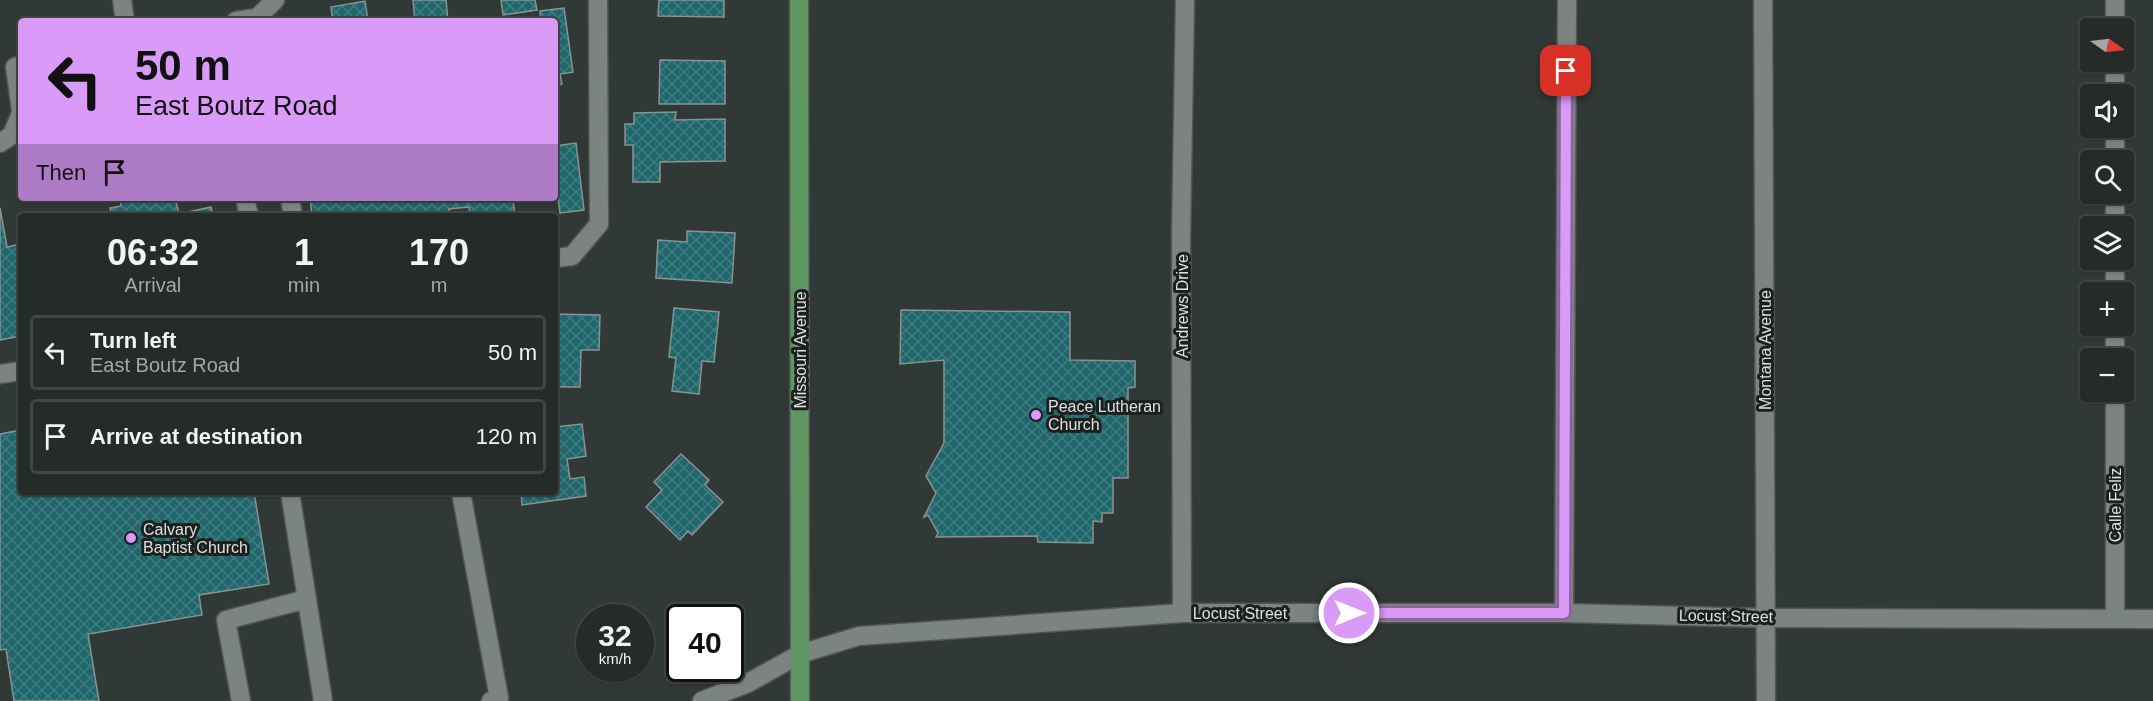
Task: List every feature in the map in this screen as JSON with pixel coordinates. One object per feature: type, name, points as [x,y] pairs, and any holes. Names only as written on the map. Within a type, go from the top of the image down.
[{"type":"main road","name":"Missouri Avenue","points":[[799,0],[800,701]]},
{"type":"street","points":[[122,0],[125,18]]},
{"type":"street","points":[[259,18],[275,0]]},
{"type":"street","points":[[558,258],[572,256],[599,224],[598,0]]},
{"type":"street","name":"Andrews Drive","points":[[1182,613],[1181,238],[1185,0]]},
{"type":"street","points":[[1564,613],[1567,0]]},
{"type":"street","name":"Montana Avenue","points":[[1763,0],[1766,701]]},
{"type":"street","points":[[2115,0],[2115,18]]},
{"type":"street","points":[[18,66],[15,67],[18,89]]},
{"type":"street","points":[[0,143],[12,135],[18,119]]},
{"type":"street","points":[[0,375],[18,371]]},
{"type":"street","name":"Calle Feliz","points":[[2115,402],[2115,619]]},
{"type":"street","points":[[290,495],[322,701]]},
{"type":"street","points":[[462,495],[499,698],[491,701]]},
{"type":"street","points":[[242,701],[226,620],[307,599]]},
{"type":"street","name":"Locust Street","points":[[702,701],[748,683],[800,654],[859,636],[1182,613],[1564,613],[1766,618],[2153,619]]},
{"type":"building","points":[[413,0],[446,0],[448,18],[415,18]]},
{"type":"building","points":[[501,0],[535,0],[537,10],[503,15]]},
{"type":"building","points":[[659,0],[724,0],[724,17],[658,16]]},
{"type":"building","points":[[365,1],[368,18],[333,18],[331,7]]},
{"type":"building","points":[[564,8],[573,72],[560,74],[562,84],[558,85],[558,18],[541,18],[540,11]]},
{"type":"building","points":[[660,60],[725,61],[725,104],[659,104]]},
{"type":"building","points":[[676,112],[675,120],[725,119],[725,161],[660,162],[660,182],[633,182],[633,145],[625,145],[625,124],[634,124],[634,113]]},
{"type":"building","points":[[576,143],[584,210],[560,213],[558,146]]},
{"type":"building","points":[[120,201],[176,201],[179,213],[111,213],[110,208],[121,206]]},
{"type":"building","points":[[310,201],[513,201],[515,213],[470,213],[469,207],[449,209],[450,213],[312,213]]},
{"type":"building","points":[[211,207],[212,213],[184,213]]},
{"type":"building","points":[[0,208],[7,247],[18,245],[18,337],[0,340]]},
{"type":"building","points":[[687,231],[735,233],[732,283],[656,278],[658,240],[687,242]]},
{"type":"building","points":[[674,308],[719,312],[714,362],[702,361],[699,394],[672,391],[676,358],[669,357]]},
{"type":"building","name":"Peace Lutheran Church","points":[[901,310],[1070,312],[1070,360],[1135,361],[1135,387],[1128,388],[1128,478],[1113,478],[1113,513],[1102,513],[1102,522],[1093,521],[1093,543],[1038,542],[1037,536],[936,537],[938,533],[928,515],[924,517],[936,493],[926,476],[944,443],[944,360],[900,364]]},
{"type":"building","points":[[558,314],[600,315],[599,350],[581,350],[580,387],[558,387]]},
{"type":"building","points":[[582,424],[586,456],[567,459],[570,479],[584,477],[586,496],[522,505],[521,495],[558,495],[558,427]]},
{"type":"building","name":"Calvary Baptist Church","points":[[18,431],[18,495],[254,495],[269,584],[199,595],[202,615],[88,634],[99,701],[14,701],[6,649],[0,650],[0,434]]},
{"type":"building","points":[[681,454],[709,480],[705,485],[723,502],[692,535],[688,531],[680,540],[646,507],[662,490],[654,482]]},
{"type":"place","name":"Peace Lutheran Church","points":[[1036,415]]},
{"type":"place","name":"Calvary Baptist Church","points":[[131,538]]},
{"type":"route","points":[[1349,613],[1564,613],[1566,71]]}]
